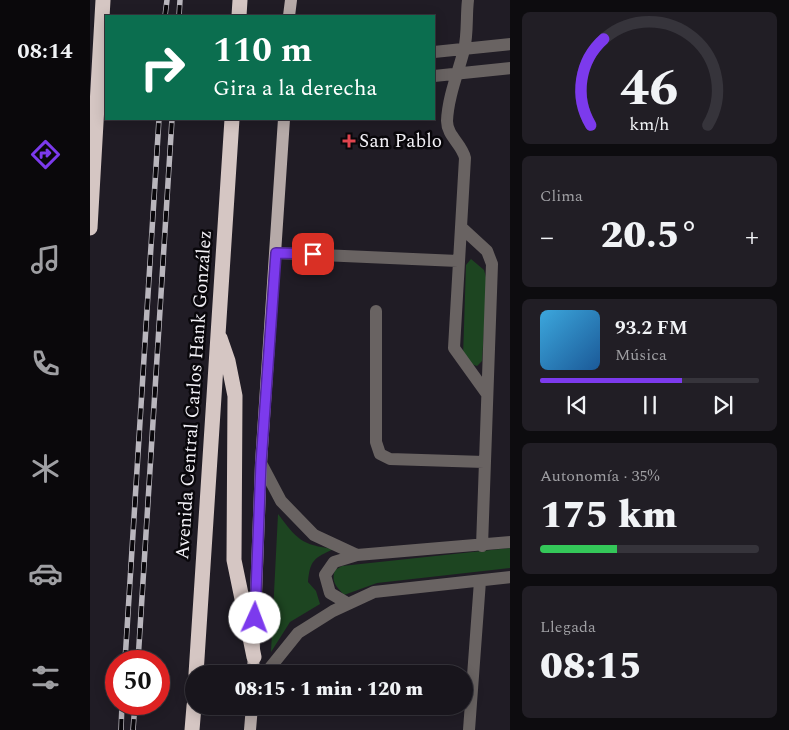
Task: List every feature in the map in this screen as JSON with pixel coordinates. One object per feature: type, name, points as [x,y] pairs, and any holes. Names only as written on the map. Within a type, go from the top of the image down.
[{"type":"highway","points":[[90,228],[103,0]]},
{"type":"highway","points":[[239,15],[240,0]]},
{"type":"highway","name":"Avenida Central Carlos Hank González","points":[[197,665],[232,120]]},
{"type":"highway","points":[[218,333],[228,362],[235,396],[234,560],[254,657]]},
{"type":"highway","points":[[192,730],[193,715]]},
{"type":"main road","points":[[289,15],[291,0]]},
{"type":"main road","points":[[254,665],[261,463],[284,120]]},
{"type":"main road","points":[[250,730],[251,715]]},
{"type":"street","points":[[468,0],[464,49],[456,74],[447,122],[449,131],[461,146],[465,158],[454,348],[487,394]]},
{"type":"street","points":[[435,52],[510,44]]},
{"type":"street","points":[[435,76],[510,68]]},
{"type":"street","points":[[462,228],[487,251],[492,259],[482,546]]},
{"type":"street","points":[[276,253],[458,261]]},
{"type":"street","points":[[376,312],[376,442],[380,454],[390,459],[484,462]]},
{"type":"street","points":[[261,463],[281,501],[314,535],[357,555]]},
{"type":"street","points":[[347,603],[330,592],[325,575],[334,562],[357,555],[482,546],[510,542]]},
{"type":"street","points":[[272,665],[298,633],[347,603],[374,592],[510,577]]},
{"type":"street","points":[[469,730],[480,581]]},
{"type":"green space","points":[[471,259],[484,270],[487,281],[482,361],[477,366],[468,363],[463,357],[466,265]]},
{"type":"green space","points":[[278,514],[295,535],[307,543],[334,549],[314,561],[310,569],[308,582],[316,591],[320,604],[290,622],[271,652]]},
{"type":"green space","points":[[510,548],[510,568],[377,583],[344,595],[334,581],[335,570],[342,566]]},
{"type":"railway","points":[[165,15],[167,0]]},
{"type":"railway","points":[[179,15],[180,0]]},
{"type":"railway","points":[[126,650],[159,120]]},
{"type":"railway","points":[[139,650],[172,120]]},
{"type":"railway","points":[[121,730],[122,715]]},
{"type":"railway","points":[[133,730],[134,715]]},
{"type":"place","name":"San Pablo","points":[[349,141]]},
{"type":"route","points":[[255,618],[261,463],[276,253],[313,254]]}]
